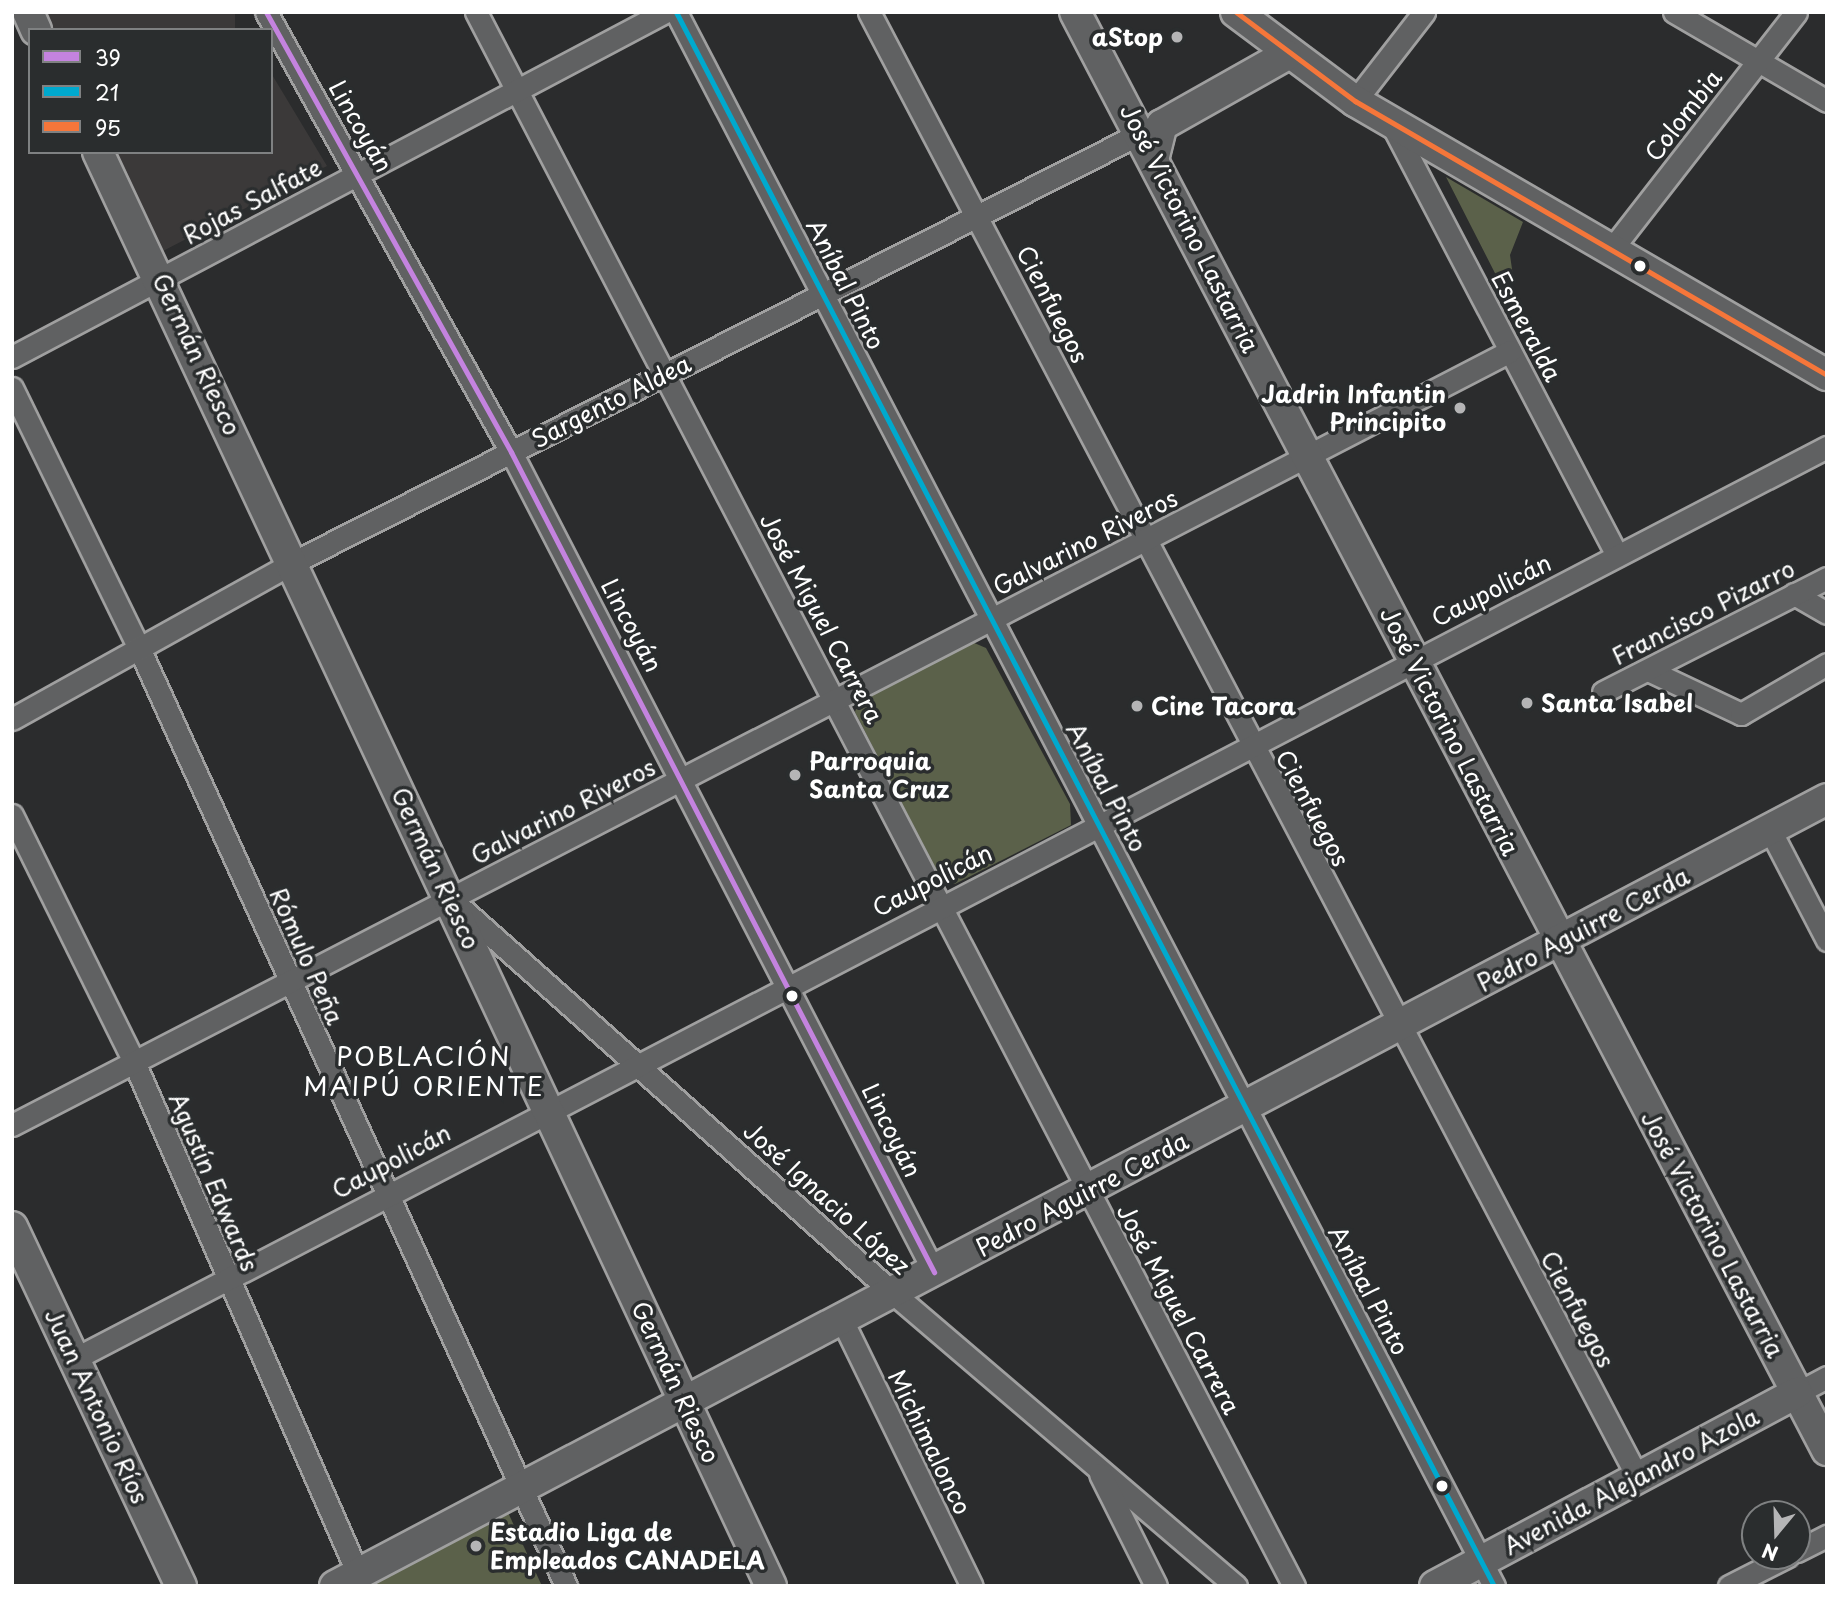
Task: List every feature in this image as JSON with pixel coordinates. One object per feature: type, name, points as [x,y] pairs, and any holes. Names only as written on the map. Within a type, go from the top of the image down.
[{"type":"main road","points":[[28,12],[35,28]]},
{"type":"main road","name":"José Victorino Lastarria","points":[[1075,12],[1148,144],[1413,660],[1827,1450]]},
{"type":"main road","points":[[1236,12],[1286,55],[1355,101],[1827,375]]},
{"type":"main road","points":[[1148,144],[1162,125],[1286,55]]},
{"type":"main road","name":"Germán Riesco","points":[[99,154],[162,279],[771,1586]]},
{"type":"main road","name":"Pedro Aguirre Cerda","points":[[347,1580],[1400,1028],[1827,799]]},
{"type":"main road","name":"Juan Antonio Ríos","points":[[12,1227],[76,1358],[181,1586]]},
{"type":"main road","name":"Avenida Alejandro Azola","points":[[1435,1586],[1488,1574],[1637,1476],[1797,1393]]},
{"type":"street","name":"Lincoyán","points":[[266,12],[511,452],[684,779],[934,1272]]},
{"type":"street","name":"José Miguel Carrera","points":[[476,12],[943,904],[1088,1192],[1294,1586]]},
{"type":"street","name":"Rojas Salfate","points":[[12,357],[665,12]]},
{"type":"street","name":"Aníbal Pinto","points":[[676,12],[1488,1574]]},
{"type":"street","name":"Cienfuegos","points":[[869,12],[978,216],[1250,744],[1637,1476]]},
{"type":"street","points":[[1355,101],[1424,12]]},
{"type":"street","points":[[1674,12],[1827,101]]},
{"type":"street","name":"Colombia","points":[[1611,250],[1796,12]]},
{"type":"street","name":"Esmeralda","points":[[1391,122],[1617,555]]},
{"type":"street","name":"Sargento Aldea","points":[[12,719],[294,562],[511,452],[978,216],[1148,144]]},
{"type":"street","name":"Galvarino Riveros","points":[[12,1125],[1510,351]]},
{"type":"street","name":"Rómulo Peña","points":[[12,388],[139,648],[566,1586]]},
{"type":"street","name":"Caupolicán","points":[[76,1358],[386,1192],[640,1063],[1823,447]]},
{"type":"street","name":"Francisco Pizarro","points":[[1603,692],[1827,578]]},
{"type":"street","points":[[1794,594],[1827,613]]},
{"type":"street","points":[[1648,670],[1741,714],[1827,664]]},
{"type":"street","name":"Agustín Edwards","points":[[12,815],[134,1062],[227,1278],[347,1580]]},
{"type":"street","points":[[1770,830],[1827,940]]},
{"type":"street","name":"José Ignacio López","points":[[451,899],[640,1063],[893,1293],[1236,1586]]},
{"type":"street","name":"Michimalonco","points":[[842,1321],[972,1586]]},
{"type":"street","name":"Avenida Alejandro Azola","points":[[1797,1393],[1827,1377]]},
{"type":"street","points":[[1096,1466],[1156,1586]]},
{"type":"street","points":[[1811,1545],[1827,1536]]},
{"type":"street","points":[[1729,1586],[1760,1570]]},
{"type":"shaded area","points":[[41,12],[235,12],[235,28],[41,28]]},
{"type":"shaded area","points":[[273,76],[327,166],[163,251],[113,154],[273,154]]},
{"type":"green space","points":[[1446,177],[1523,222],[1510,255],[1513,276],[1499,281]]},
{"type":"green space","points":[[972,642],[986,648],[1070,804],[1071,825],[955,884],[939,876],[855,712],[859,700]]},
{"type":"green space","name":"Estadio Liga de Empleados CANADELA","points":[[505,1506],[542,1586],[352,1586]]},
{"type":"transit line","name":"39","points":[[266,12],[511,452],[934,1272]]},
{"type":"transit line","name":"21","points":[[676,12],[1494,1586]]},
{"type":"transit line","name":"95","points":[[1236,12],[1355,101],[1827,375]]},
{"type":"place","name":"aStop","points":[[1177,37]]},
{"type":"place","name":"Jadrin Infantin Principito","points":[[1460,408]]},
{"type":"place","name":"Santa Isabel","points":[[1527,703]]},
{"type":"place","name":"Cine Tacora","points":[[1137,706]]},
{"type":"place","name":"Parroquia Santa Cruz","points":[[795,775]]},
{"type":"place","name":"Estadio Liga de Empleados CANADELA","points":[[476,1546]]},
{"type":"district","name":"POBLACIÓN MAIPÚ ORIENTE","points":[[424,1071]]}]
